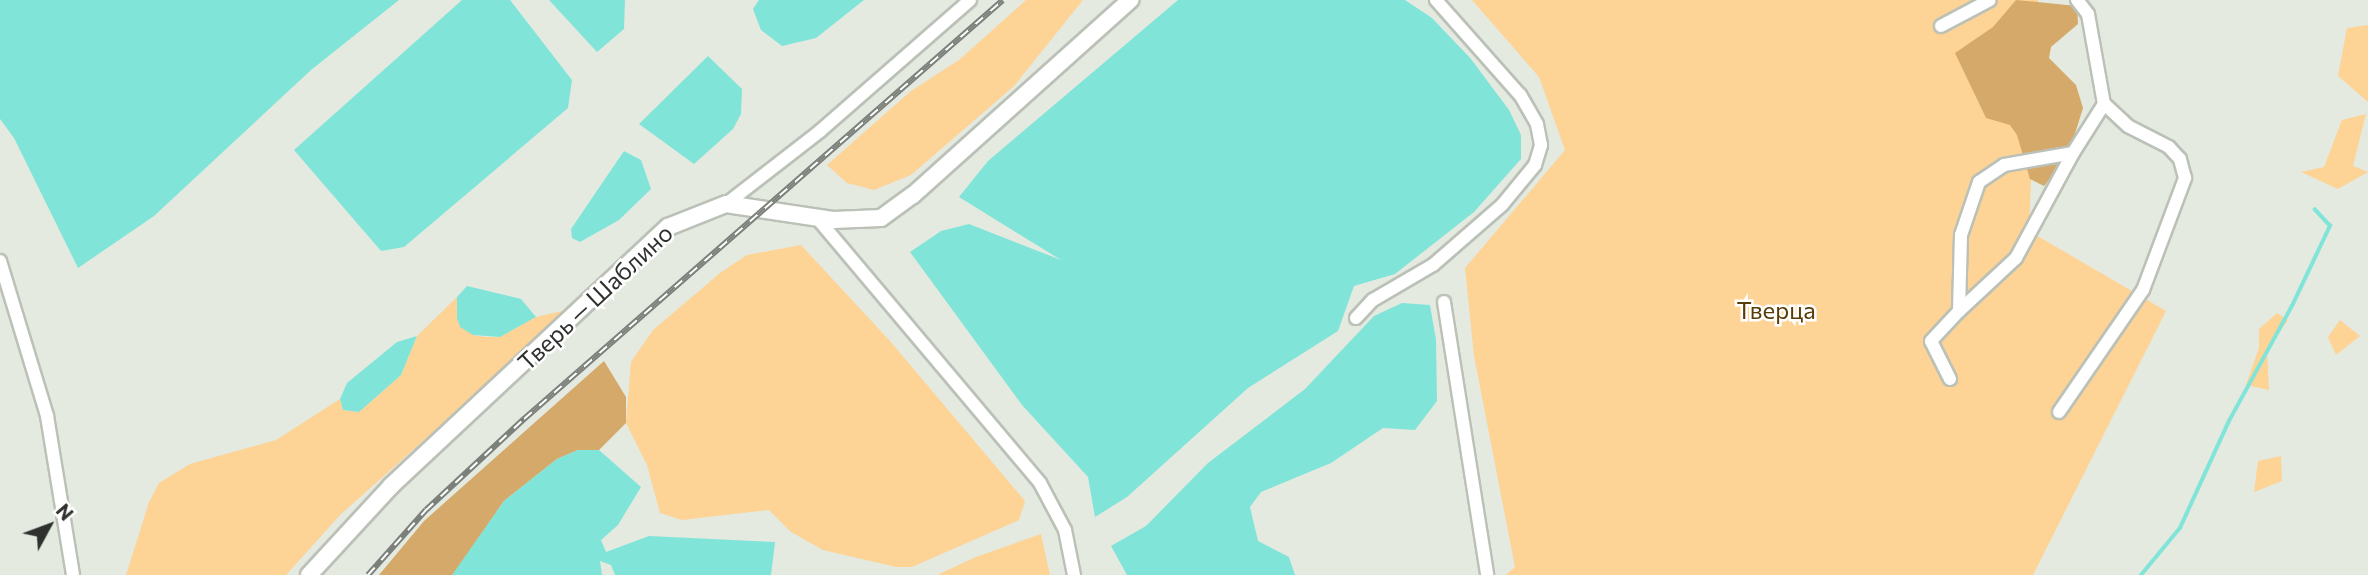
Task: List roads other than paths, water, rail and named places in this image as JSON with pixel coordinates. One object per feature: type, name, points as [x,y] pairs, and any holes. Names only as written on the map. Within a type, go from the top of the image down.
[{"type":"street","points":[[726,204],[820,131],[970,0]]},
{"type":"street","name":"Тверь — Шаблино","points":[[309,575],[391,486],[659,234],[682,219],[726,204],[863,222],[890,212],[1130,0]]},
{"type":"street","points":[[1356,318],[1373,300],[1433,265],[1502,205],[1535,165],[1541,145],[1537,124],[1513,85],[1436,0]]},
{"type":"street","points":[[1941,26],[1990,0]]},
{"type":"street","points":[[2060,412],[2143,290],[2185,178],[2180,159],[2169,147],[2128,126],[2104,104],[2088,14],[2077,0]]},
{"type":"street","points":[[1950,379],[1931,341],[2016,257],[2073,153],[2104,104]]},
{"type":"street","points":[[1959,311],[1961,235],[1979,181],[2004,166],[2073,153]]},
{"type":"street","points":[[817,218],[1040,483],[1065,530],[1074,575]]},
{"type":"street","points":[[0,261],[47,416],[72,575]]},
{"type":"street","points":[[1444,302],[1487,575]]},
{"type":"water","points":[[0,0],[399,0],[311,70],[154,216],[78,268],[14,138],[0,119]]},
{"type":"water","points":[[462,0],[510,0],[572,80],[568,108],[404,247],[381,251],[294,150]]},
{"type":"water","points":[[549,0],[625,0],[624,29],[597,52]]},
{"type":"water","points":[[759,0],[864,0],[816,38],[782,46],[761,30],[753,9]]},
{"type":"water","points":[[1178,0],[1405,0],[1432,18],[1471,59],[1509,110],[1521,135],[1521,159],[1474,212],[1395,274],[1354,286],[1338,331],[1248,388],[1127,497],[1095,517],[1088,477],[1022,405],[910,252],[941,231],[969,224],[1061,260],[959,197],[988,161]]},
{"type":"water","points":[[708,56],[742,89],[741,114],[733,129],[694,164],[639,124]]},
{"type":"water","points":[[624,151],[641,160],[651,189],[619,220],[580,242],[572,238],[571,229]]},
{"type":"water","points":[[467,286],[521,299],[536,317],[500,337],[473,335],[460,327],[457,318],[457,297]]},
{"type":"water","points":[[1402,303],[1430,305],[1436,340],[1437,401],[1415,430],[1383,428],[1331,463],[1261,492],[1250,507],[1258,541],[1289,557],[1295,575],[1127,575],[1111,546],[1146,526],[1208,463],[1305,389],[1374,316]]},
{"type":"water","points":[[417,336],[401,375],[359,412],[343,410],[340,399],[347,383],[397,342]]},
{"type":"water","points":[[578,450],[599,450],[641,487],[618,525],[601,540],[606,552],[649,536],[775,542],[771,575],[615,575],[611,565],[600,561],[602,575],[452,575],[504,501],[557,459]]},
{"type":"waterway","points":[[2141,575],[2180,528],[2229,421],[2292,306],[2330,226],[2315,210]]},
{"type":"railway","points":[[368,575],[426,510],[524,419],[1003,0]]},
{"type":"park label","name":"Тверца","points":[[1776,310]]}]
